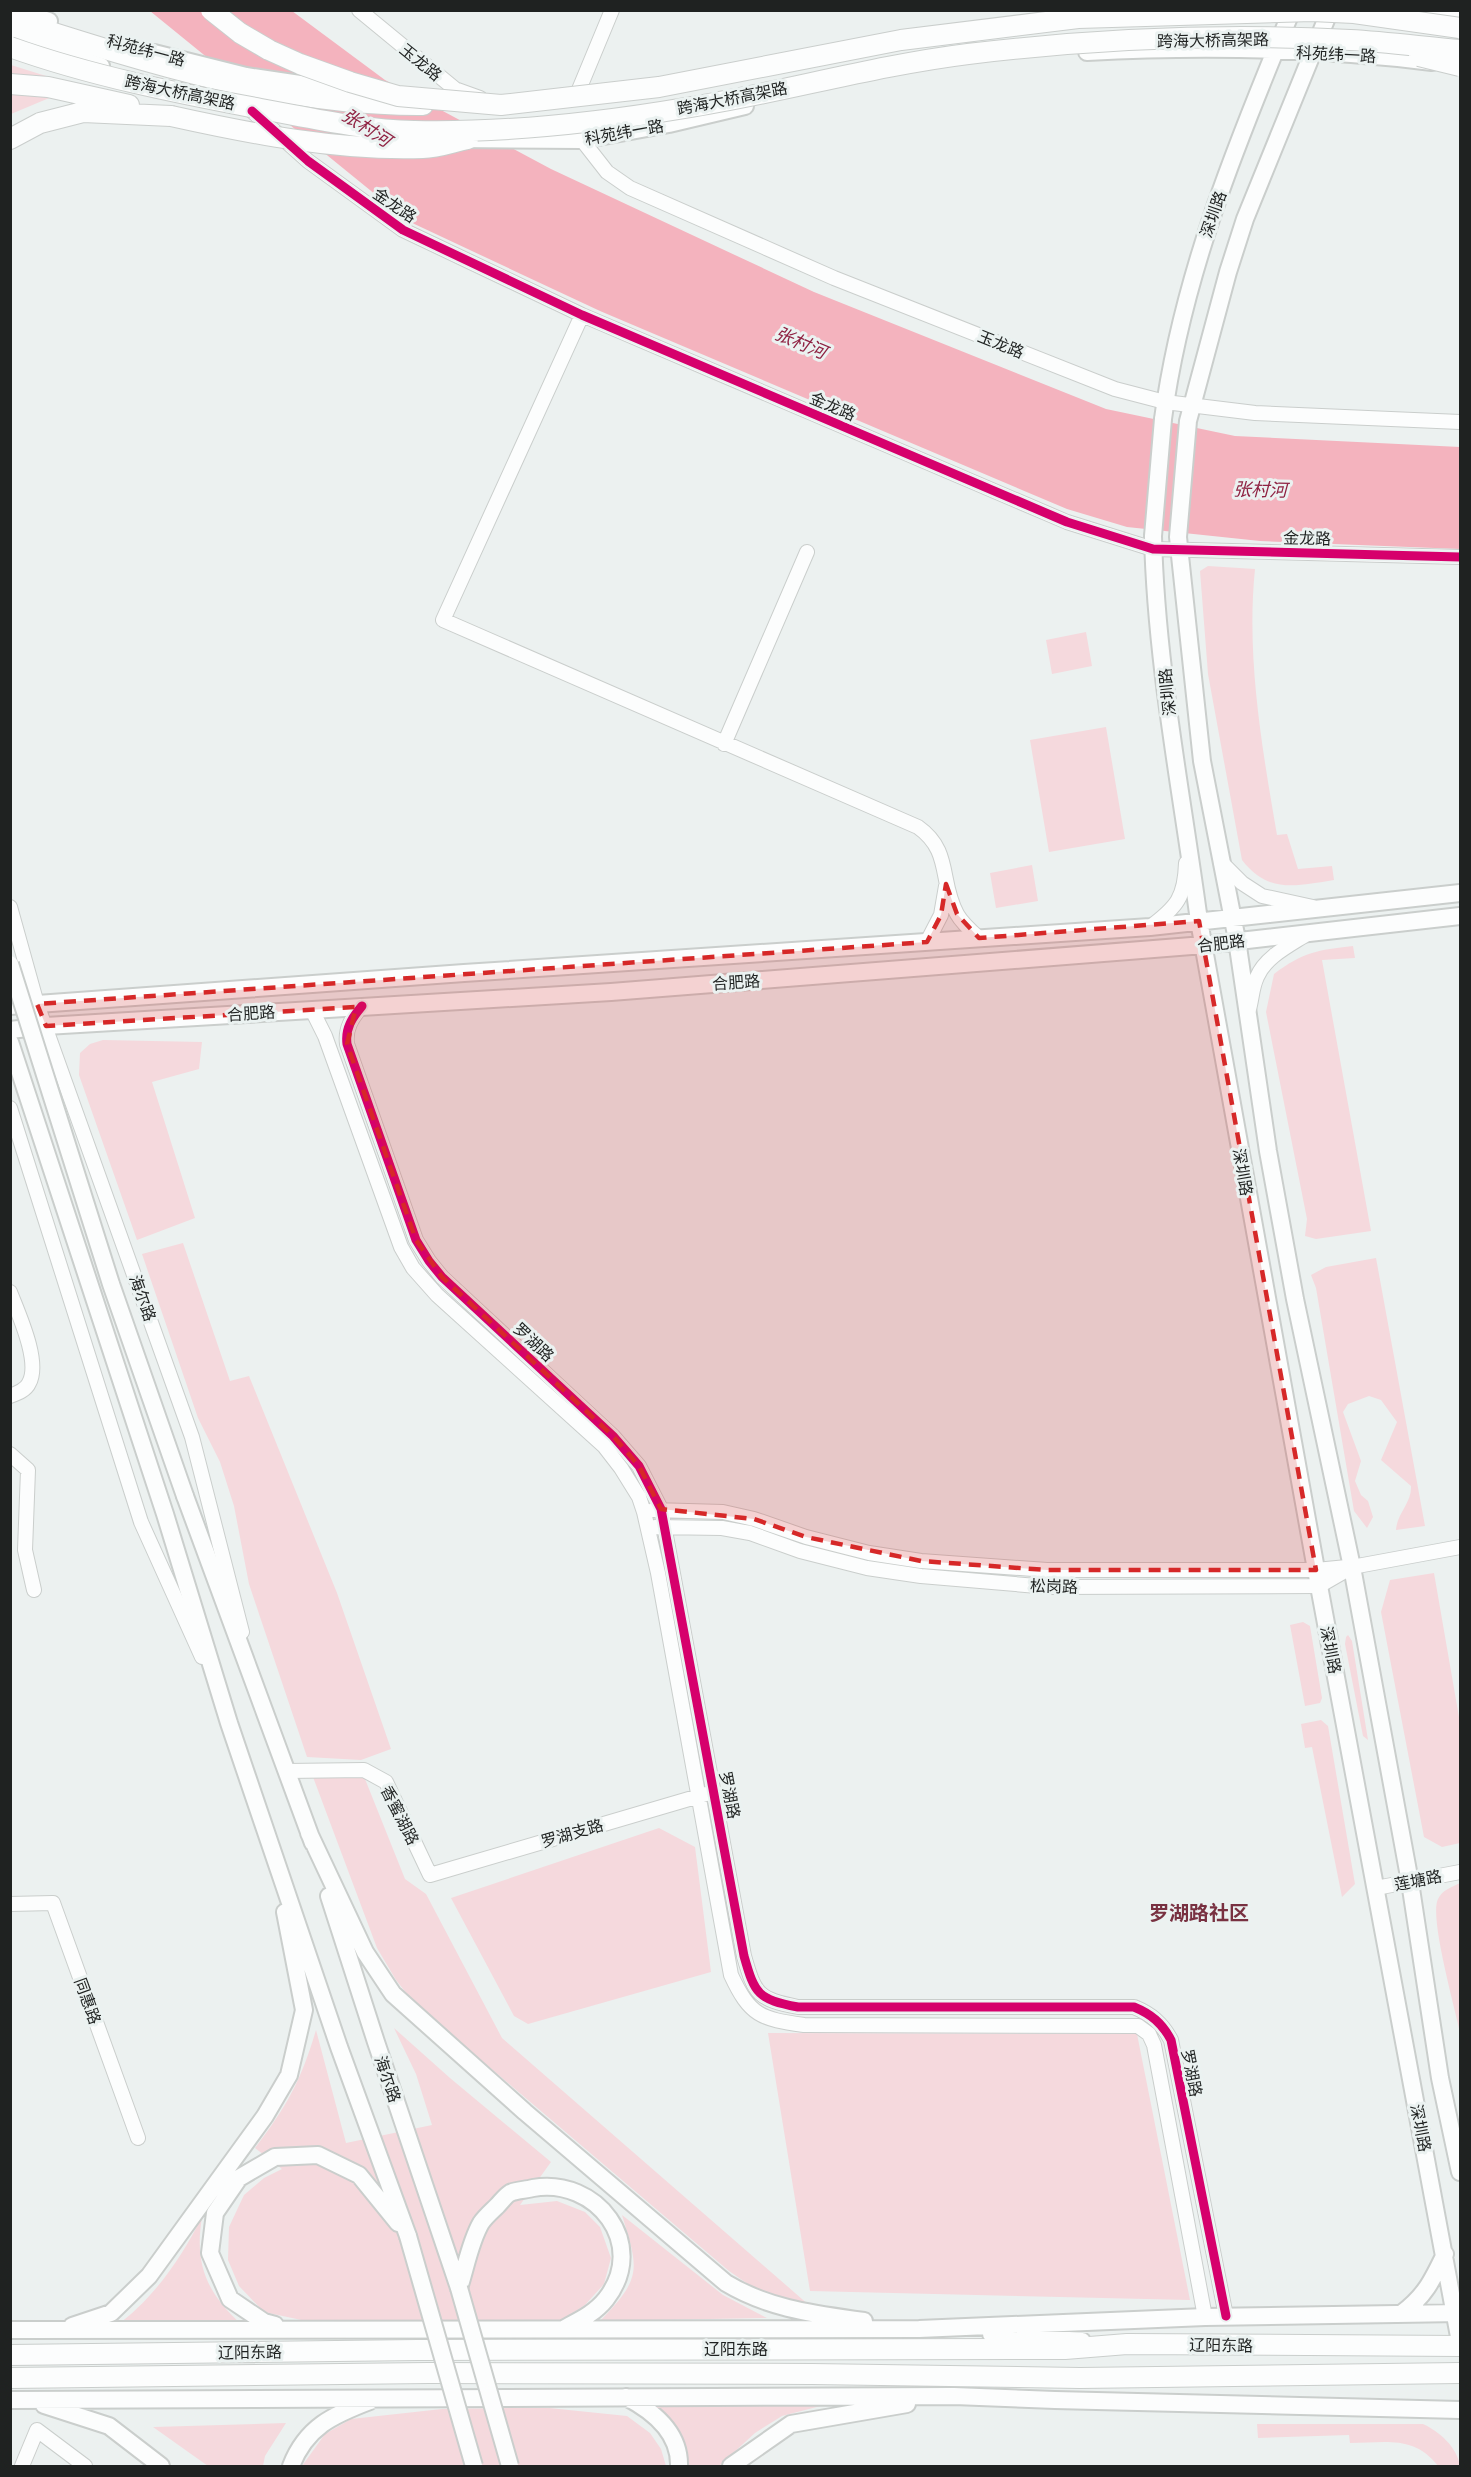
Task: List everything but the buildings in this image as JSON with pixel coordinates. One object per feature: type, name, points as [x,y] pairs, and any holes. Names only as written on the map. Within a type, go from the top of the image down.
[{"type":"highway","points":[[211,10],[240,33],[269,50],[350,82],[398,96],[495,103]]},
{"type":"highway","name":"跨海大桥高架路","points":[[10,19],[203,78],[304,98],[393,105],[495,103],[659,87],[901,40],[1078,18],[1312,11],[1361,12],[1461,26]]},
{"type":"highway","name":"跨海大桥高架路","points":[[10,47],[53,63],[226,103],[331,122],[410,131],[519,129],[690,108],[901,64],[967,54],[1075,44],[1195,38],[1352,40],[1461,50]]},
{"type":"highway","points":[[1352,40],[1461,66]]},
{"type":"highway","points":[[10,84],[48,87],[80,93],[231,129],[352,147],[425,148],[519,129]]},
{"type":"highway","points":[[10,139],[40,123],[83,112],[171,116]]},
{"type":"highway","name":"辽阳东路","points":[[10,2355],[430,2350],[1065,2349],[1126,2344],[1459,2329]]},
{"type":"highway","name":"辽阳东路","points":[[10,2378],[462,2373],[858,2374],[1080,2378],[1461,2373]]},
{"type":"main road","name":"科苑纬一路","points":[[16,10],[100,38],[246,76],[360,93],[454,102],[495,103],[704,72],[951,26],[1097,10]]},
{"type":"main road","name":"深圳路","points":[[1292,10],[1211,214],[1196,267],[1165,402],[1153,542],[1174,762],[1198,921],[1459,2329]]},
{"type":"main road","points":[[1311,10],[1329,14],[1421,20],[1461,26]]},
{"type":"main road","points":[[1421,20],[1461,12]]},
{"type":"main road","name":"深圳路","points":[[1329,14],[1245,219],[1228,272],[1190,413],[1179,544],[1202,761],[1237,940],[1268,1151],[1295,1299],[1352,1567],[1410,1882],[1440,2078],[1461,2172]]},
{"type":"main road","name":"科苑纬一路","points":[[10,35],[185,95],[252,111],[390,135],[486,141],[582,140],[669,124],[814,90],[936,66],[1016,56],[1151,49],[1275,51],[1383,56],[1461,66]]},
{"type":"main road","name":"合肥路","points":[[10,1006],[1150,927],[1313,907],[1461,893]]},
{"type":"main road","name":"合肥路","points":[[10,1030],[611,992],[1204,945],[1461,916]]},
{"type":"main road","name":"海尔路","points":[[10,964],[111,1284],[184,1496],[309,1833],[376,2042],[459,2288],[510,2465]]},
{"type":"main road","points":[[10,1042],[165,1514],[221,1698],[339,2047],[408,2236],[474,2466]]},
{"type":"main road","points":[[309,1833],[365,1952],[393,1994],[525,2112],[726,2283],[747,2295],[791,2310],[919,2329],[1126,2344]]},
{"type":"main road","points":[[59,2331],[111,2313],[149,2276],[264,2116],[289,2075],[304,2010],[271,1844]]},
{"type":"main road","points":[[288,2329],[264,2322],[230,2299],[210,2253],[215,2212],[239,2178],[275,2157],[318,2154],[359,2175],[408,2236]]},
{"type":"main road","points":[[459,2288],[482,2222],[511,2192],[549,2186],[579,2192],[597,2205],[613,2223],[620,2242],[621,2260],[616,2281],[606,2300],[591,2314],[564,2329]]},
{"type":"main road","points":[[1401,2314],[1419,2300],[1431,2283],[1445,2254]]},
{"type":"main road","name":"辽阳东路","points":[[10,2330],[919,2329],[1226,2316],[1401,2314],[1459,2329]]},
{"type":"main road","points":[[731,2466],[790,2424],[954,2396],[1080,2378]]},
{"type":"main road","points":[[10,2401],[379,2397],[954,2396],[1461,2410]]},
{"type":"main road","points":[[291,2466],[303,2443],[316,2428],[332,2416],[379,2397]]},
{"type":"main road","points":[[625,2397],[651,2412],[663,2423],[674,2440],[679,2466]]},
{"type":"main road","points":[[10,2401],[46,2405],[109,2426],[161,2466]]},
{"type":"street","name":"玉龙路","points":[[359,10],[455,89],[495,103]]},
{"type":"street","points":[[578,92],[612,10]]},
{"type":"street","name":"金龙路","points":[[252,111],[308,161],[403,231],[582,315],[1067,522],[1153,542],[1461,556]]},
{"type":"street","name":"玉龙路","points":[[582,140],[608,172],[630,188],[845,282],[1115,389],[1165,402],[1190,413],[1255,413],[1461,422]]},
{"type":"street","points":[[582,315],[443,620],[918,827],[937,844],[941,853],[946,884],[957,914],[979,938]]},
{"type":"street","points":[[724,744],[807,552]]},
{"type":"street","points":[[1150,927],[1173,908],[1180,899],[1185,886],[1188,843]]},
{"type":"street","points":[[1221,861],[1242,883],[1262,896],[1313,907]]},
{"type":"street","points":[[927,942],[941,915],[946,884]]},
{"type":"street","name":"海尔路","points":[[10,907],[15,932],[37,1004],[192,1437],[258,1695]]},
{"type":"street","points":[[1248,1014],[1254,984],[1263,966],[1307,934]]},
{"type":"street","name":"罗湖路","points":[[362,1006],[350,1023],[346,1035],[347,1044],[416,1240],[442,1277],[613,1436],[639,1466],[661,1509],[744,1956],[753,1984],[770,2001],[798,2007],[1134,2007],[1147,2013],[1160,2023],[1170,2040],[1226,2316]]},
{"type":"street","points":[[312,1010],[325,1036],[401,1247],[413,1268],[437,1295],[603,1446],[621,1468],[639,1497],[658,1573],[731,1975],[741,1996],[753,2010],[772,2021],[804,2025],[1138,2026],[1149,2034],[1154,2045],[1205,2317]]},
{"type":"street","points":[[10,1108],[141,1522],[221,1698]]},
{"type":"street","points":[[10,1292],[31,1354],[33,1367],[32,1376],[26,1388],[10,1395]]},
{"type":"street","points":[[10,1454],[28,1470],[25,1550],[34,1590]]},
{"type":"street","name":"松岗路","points":[[644,1512],[661,1509],[723,1512],[869,1553],[921,1561],[1047,1570],[1318,1578]]},
{"type":"street","name":"松岗路","points":[[648,1528],[663,1525],[731,1529],[750,1533],[800,1551],[867,1568],[921,1576],[1049,1587],[1318,1578],[1352,1567],[1461,1547]]},
{"type":"street","name":"香蜜湖路","points":[[287,1771],[364,1770],[386,1782],[430,1875]]},
{"type":"street","name":"罗湖支路","points":[[430,1875],[714,1792]]},
{"type":"street","name":"莲塘路","points":[[1376,1888],[1461,1872]]},
{"type":"street","name":"同惠路","points":[[10,1904],[53,1903],[138,2139]]},
{"type":"street","points":[[22,2466],[37,2430],[85,2466]]},
{"type":"highlighted area","points":[[946,884],[957,914],[979,938],[1199,921],[1316,1570],[1047,1570],[921,1561],[806,1537],[754,1519],[661,1509],[639,1466],[613,1436],[442,1277],[416,1240],[347,1044],[356,1007],[46,1026],[37,1004],[927,942],[941,915]]},
{"type":"shaded area","points":[[11,65],[78,86],[11,114]]},
{"type":"shaded area","points":[[1208,566],[1255,569],[1254,669],[1261,736],[1277,835],[1287,834],[1298,869],[1332,866],[1334,880],[1295,885],[1273,883],[1252,871],[1242,860],[1208,674],[1200,571]]},
{"type":"shaded area","points":[[1086,632],[1092,666],[1052,674],[1046,640]]},
{"type":"shaded area","points":[[1106,727],[1125,839],[1049,852],[1030,740]]},
{"type":"shaded area","points":[[1032,865],[1038,901],[996,908],[990,873]]},
{"type":"shaded area","points":[[1353,946],[1355,958],[1322,960],[1371,1231],[1316,1239],[1305,1236],[1307,1219],[1266,1012],[1274,974],[1311,953]]},
{"type":"shaded area","points":[[103,1040],[202,1042],[199,1069],[152,1082],[195,1218],[137,1240],[79,1075],[80,1053],[90,1044]]},
{"type":"shaded area","points":[[183,1243],[230,1381],[249,1376],[337,1593],[391,1749],[361,1760],[307,1757],[249,1584],[234,1506],[220,1462],[198,1418],[142,1254]]},
{"type":"shaded area","points":[[1376,1258],[1425,1526],[1396,1530],[1409,1498],[1411,1486],[1381,1460],[1397,1422],[1381,1400],[1369,1396],[1348,1404],[1343,1412],[1361,1461],[1355,1481],[1361,1495],[1368,1501],[1373,1517],[1367,1528],[1354,1511],[1316,1288],[1311,1275],[1326,1267]]},
{"type":"shaded area","points":[[1434,1573],[1460,1723],[1460,1843],[1442,1847],[1424,1837],[1381,1612],[1390,1580]]},
{"type":"shaded area","points":[[1303,1622],[1310,1626],[1322,1698],[1320,1703],[1305,1706],[1290,1625]]},
{"type":"shaded area","points":[[1348,1635],[1352,1641],[1368,1740],[1363,1736],[1345,1644]]},
{"type":"shaded area","points":[[1321,1720],[1328,1726],[1355,1884],[1342,1897],[1312,1747],[1305,1748],[1301,1724]]},
{"type":"shaded area","points":[[363,1774],[405,1879],[426,1894],[502,2038],[810,2306],[761,2293],[729,2271],[414,2003],[396,1980],[377,1948],[313,1777]]},
{"type":"shaded area","points":[[659,1828],[695,1847],[711,1972],[528,2024],[514,2016],[451,1898]]},
{"type":"shaded area","points":[[1460,1883],[1460,2033],[1440,1943],[1436,1909],[1442,1893]]},
{"type":"shaded area","points":[[394,2028],[551,2162],[520,2205],[557,2201],[585,2212],[600,2227],[611,2258],[604,2284],[585,2305],[560,2321],[493,2323],[449,2320],[306,2321],[264,2312],[239,2286],[228,2260],[229,2227],[244,2195],[264,2178],[282,2169],[255,2148],[276,2119],[299,2079],[316,2030],[346,2143],[432,2125],[416,2074]]},
{"type":"shaded area","points":[[768,2033],[1137,2034],[1190,2300],[810,2291]]},
{"type":"shaded area","points":[[622,2215],[723,2295],[767,2318],[600,2321],[624,2294],[633,2272],[632,2249]]},
{"type":"shaded area","points":[[202,2217],[200,2250],[206,2277],[220,2301],[242,2325],[115,2327],[154,2291],[185,2248]]},
{"type":"shaded area","points":[[649,2402],[832,2403],[782,2416],[755,2433],[719,2466],[684,2466],[680,2446],[670,2422]]},
{"type":"shaded area","points":[[549,2408],[627,2416],[650,2433],[661,2449],[666,2466],[302,2466],[325,2434],[351,2419],[442,2409]]},
{"type":"shaded area","points":[[286,2423],[265,2456],[263,2466],[208,2466],[153,2427]]},
{"type":"shaded area","points":[[1257,2424],[1423,2424],[1436,2431],[1447,2441],[1460,2466],[1438,2466],[1429,2456],[1409,2445],[1387,2442],[1350,2443],[1349,2435],[1258,2438]]},
{"type":"water","name":"张村河","points":[[150,11],[292,11],[385,80],[551,169],[814,292],[1106,409],[1235,436],[1460,447],[1460,549],[1260,541],[1127,527],[1067,509],[600,311],[408,221]]},
{"type":"cycle path","points":[[252,111],[308,161],[403,230],[582,315],[1067,522],[1153,549],[1460,557]]},
{"type":"cycle path","points":[[362,1006],[350,1023],[347,1044],[416,1240],[442,1277],[613,1436],[639,1466],[661,1509],[744,1956],[755,1987],[766,1998],[798,2007],[1134,2007],[1151,2016],[1171,2040],[1226,2316]]},
{"type":"district","name":"罗湖路社区","points":[[1199,1912]]}]
